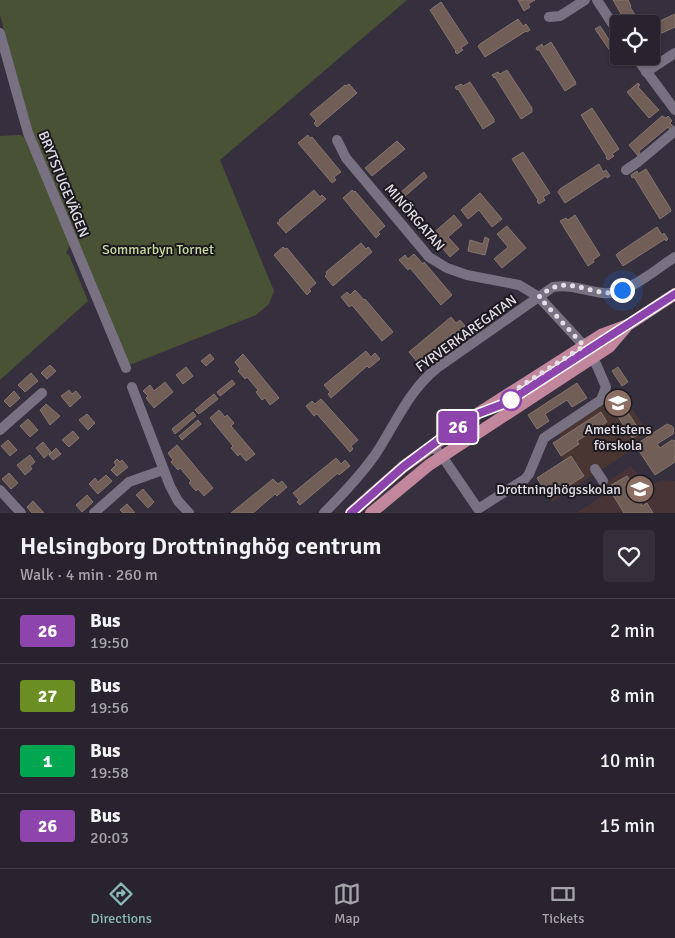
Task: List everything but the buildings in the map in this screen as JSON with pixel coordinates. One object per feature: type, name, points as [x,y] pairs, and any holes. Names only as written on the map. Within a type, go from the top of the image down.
[{"type":"main road","points":[[371,513],[412,478],[588,352],[601,335],[628,325],[675,294]]},
{"type":"main road","points":[[351,513],[403,467],[477,414],[588,352]]},
{"type":"street","points":[[549,16],[560,16],[585,0]]},
{"type":"street","points":[[597,0],[610,20]]},
{"type":"street","name":"BRYTSTUGEVÄGEN","points":[[0,33],[28,132],[126,368]]},
{"type":"street","points":[[646,72],[675,53]]},
{"type":"street","points":[[641,65],[675,110]]},
{"type":"street","points":[[626,170],[675,131]]},
{"type":"street","name":"MINÖRGATAN","points":[[337,140],[346,158],[429,257],[447,268],[467,275],[519,285],[539,297],[588,352],[597,366],[606,387],[601,400],[544,438],[527,477],[479,511]]},
{"type":"street","name":"FYRVERKAREGATAN","points":[[324,513],[367,467],[408,399],[428,375],[464,348],[553,288],[563,286],[601,293],[617,292],[629,287],[675,257]]},
{"type":"street","points":[[132,387],[162,470],[178,501],[189,513]]},
{"type":"street","points":[[0,430],[42,393]]},
{"type":"street","points":[[432,445],[442,456],[479,511]]},
{"type":"street","points":[[595,469],[603,481]]},
{"type":"street","points":[[94,513],[129,482],[162,470]]},
{"type":"street","points":[[0,490],[21,513]]},
{"type":"shaded area","points":[[620,390],[648,433],[630,445],[632,450],[552,502],[537,478],[564,461],[553,443],[562,438],[558,431]]},
{"type":"shaded area","name":"Drottninghögsskolan","points":[[631,466],[647,483],[652,484],[662,480],[675,481],[675,513],[576,513],[607,493],[604,484]]},
{"type":"green space","name":"Sommarbyn Tornet","points":[[0,0],[407,0],[220,160],[274,291],[269,304],[256,315],[127,366],[33,134],[0,15]]},
{"type":"green space","points":[[20,135],[24,137],[70,245],[66,253],[69,255],[88,301],[0,380],[0,136]]},
{"type":"bus line","name":"26","points":[[351,513],[403,467],[477,414],[506,403],[675,294]]},
{"type":"place","name":"Ametistens förskola","points":[[618,403]]},
{"type":"place","name":"Drottninghögsskolan","points":[[640,489]]},
{"type":"route","points":[[511,400],[510,393],[584,346],[539,297],[553,288],[563,286],[601,293],[622,290]]}]
